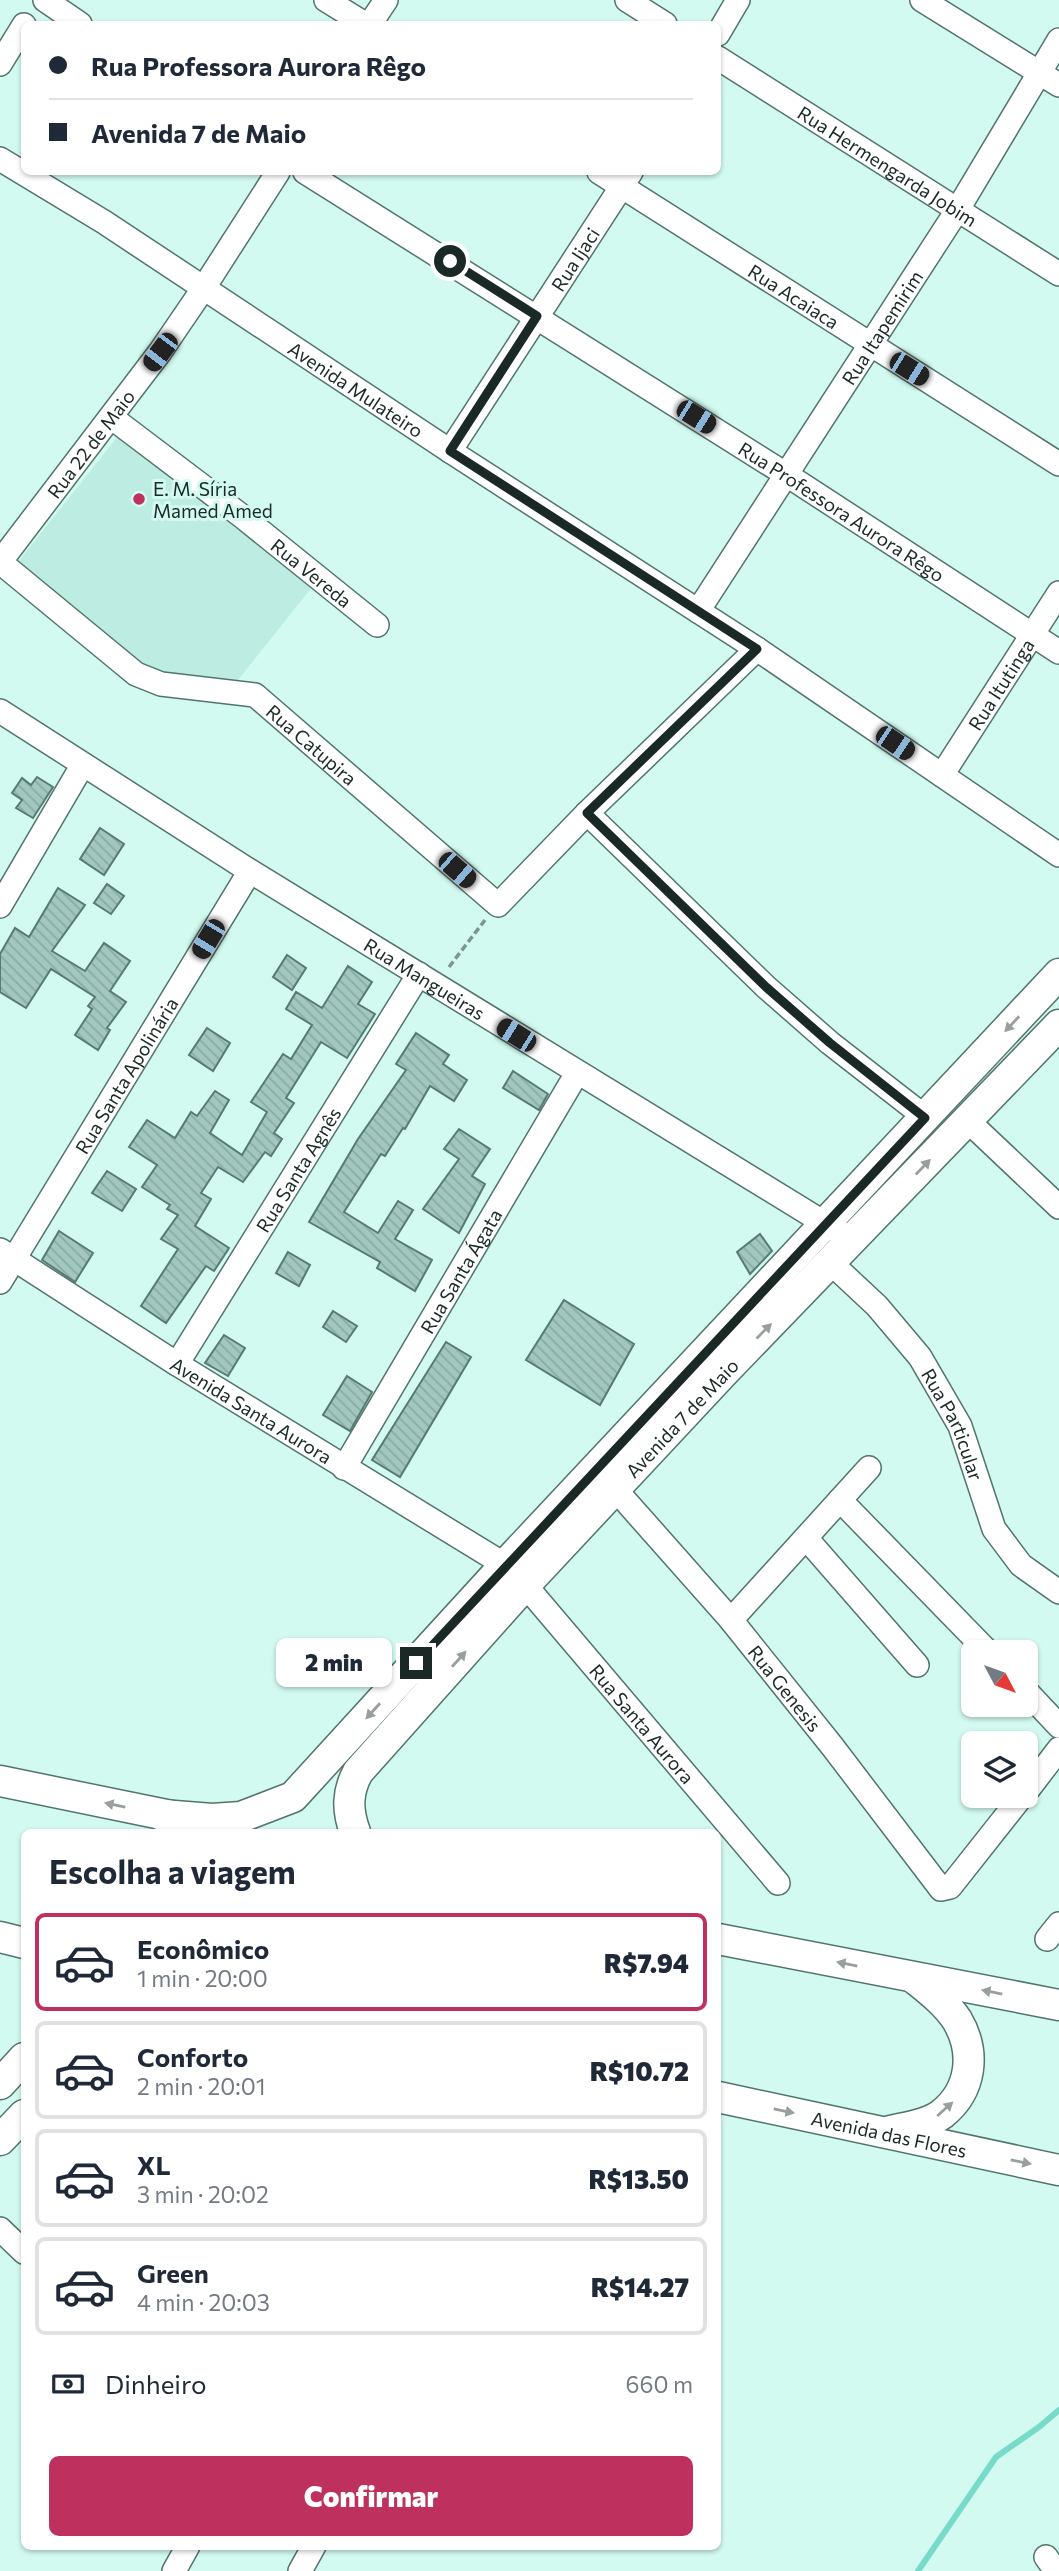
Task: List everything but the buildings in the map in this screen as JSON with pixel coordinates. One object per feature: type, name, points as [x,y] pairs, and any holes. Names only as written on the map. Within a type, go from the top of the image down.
[{"type":"main road","name":"Avenida 7 de Maio","points":[[354,1829],[348,1801],[351,1784],[358,1772],[515,1575],[825,1223],[1059,974]]},
{"type":"main road","name":"Avenida 7 de Maio","points":[[162,1815],[212,1819],[241,1817],[293,1797],[515,1575],[615,1489],[725,1371],[1059,1025]]},
{"type":"main road","points":[[0,1781],[238,1829]]},
{"type":"main road","points":[[0,1937],[21,1942]]},
{"type":"main road","points":[[721,1940],[1059,2005]]},
{"type":"main road","points":[[883,2133],[921,2124],[941,2114],[956,2098],[966,2080],[970,2061],[966,2041],[957,2021],[943,2002],[914,1978]]},
{"type":"main road","points":[[0,2084],[21,2061]]},
{"type":"main road","name":"Avenida das Flores","points":[[721,2098],[1059,2170]]},
{"type":"main road","points":[[0,2140],[21,2118]]},
{"type":"street","points":[[28,21],[43,0],[75,21]]},
{"type":"street","points":[[326,0],[360,21]]},
{"type":"street","points":[[372,21],[386,0]]},
{"type":"street","points":[[627,0],[660,21]]},
{"type":"street","points":[[721,29],[738,0]]},
{"type":"street","points":[[922,0],[1049,79]]},
{"type":"street","points":[[0,64],[21,31]]},
{"type":"street","name":"Rua Itapemirim","points":[[698,611],[958,209],[1049,79],[1059,40]]},
{"type":"street","name":"Rua Hermengarda Jobim","points":[[721,60],[1059,274]]},
{"type":"street","name":"Avenida Mulateiro","points":[[4,169],[104,222],[450,451],[757,649],[1059,855]]},
{"type":"street","name":"Rua 22 de Maio","points":[[0,562],[203,289],[276,175]]},
{"type":"street","name":"Rua Professora Aurora Rêgo","points":[[310,175],[788,475],[1059,652]]},
{"type":"street","name":"Rua Ijaci","points":[[450,451],[626,179]]},
{"type":"street","name":"Rua Acaiaca","points":[[626,179],[869,344],[1059,464]]},
{"type":"street","name":"Rua Vereda","points":[[111,416],[243,517],[377,625]]},
{"type":"street","name":"Rua Catupira","points":[[0,562],[146,680],[255,695],[498,905]]},
{"type":"street","name":"Rua Itutinga","points":[[942,775],[1059,593]]},
{"type":"street","points":[[498,905],[587,813],[757,649]]},
{"type":"street","name":"Rua Mangueiras","points":[[0,711],[250,871],[852,1240]]},
{"type":"street","points":[[0,906],[82,765]]},
{"type":"street","points":[[587,813],[766,987],[830,1043],[925,1118]]},
{"type":"street","name":"Rua Santa Apolinária","points":[[0,1282],[7,1254],[250,871]]},
{"type":"street","name":"Rua Santa Agnês","points":[[177,1364],[427,979]]},
{"type":"street","name":"Rua Santa Ágata","points":[[344,1468],[577,1073]]},
{"type":"street","points":[[968,1121],[1059,1207]]},
{"type":"street","name":"Avenida Santa Aurora","points":[[7,1254],[177,1364],[515,1575]]},
{"type":"street","name":"Rua Particular","points":[[831,1263],[877,1306],[920,1357],[960,1426],[994,1529],[1021,1565],[1059,1592]]},
{"type":"street","points":[[731,1620],[869,1468]]},
{"type":"street","name":"Rua Genesis","points":[[615,1489],[731,1620],[941,1889],[950,1887],[1012,1808]]},
{"type":"street","points":[[840,1500],[976,1640]]},
{"type":"street","points":[[806,1538],[917,1665]]},
{"type":"street","name":"Rua Santa Aurora","points":[[515,1575],[778,1883]]},
{"type":"street","points":[[1038,1704],[1059,1726]]},
{"type":"street","points":[[1038,1775],[1059,1749]]},
{"type":"street","points":[[0,2229],[21,2249]]},
{"type":"street","points":[[174,2571],[186,2550]]},
{"type":"street","points":[[300,2571],[312,2550]]},
{"type":"path","points":[[427,979],[498,905]]},
{"type":"shaded area","name":"E. M. Síria Mamed Amed","points":[[122,431],[316,582],[238,680],[141,671],[14,567]]},
{"type":"waterway","points":[[918,2571],[996,2457],[1059,2410]]},
{"type":"place","name":"E. M. Síria Mamed Amed","points":[[139,499]]},
{"type":"route","points":[[416,1663],[925,1118],[830,1043],[766,987],[587,813],[757,649],[450,451],[537,316],[450,261]]}]
